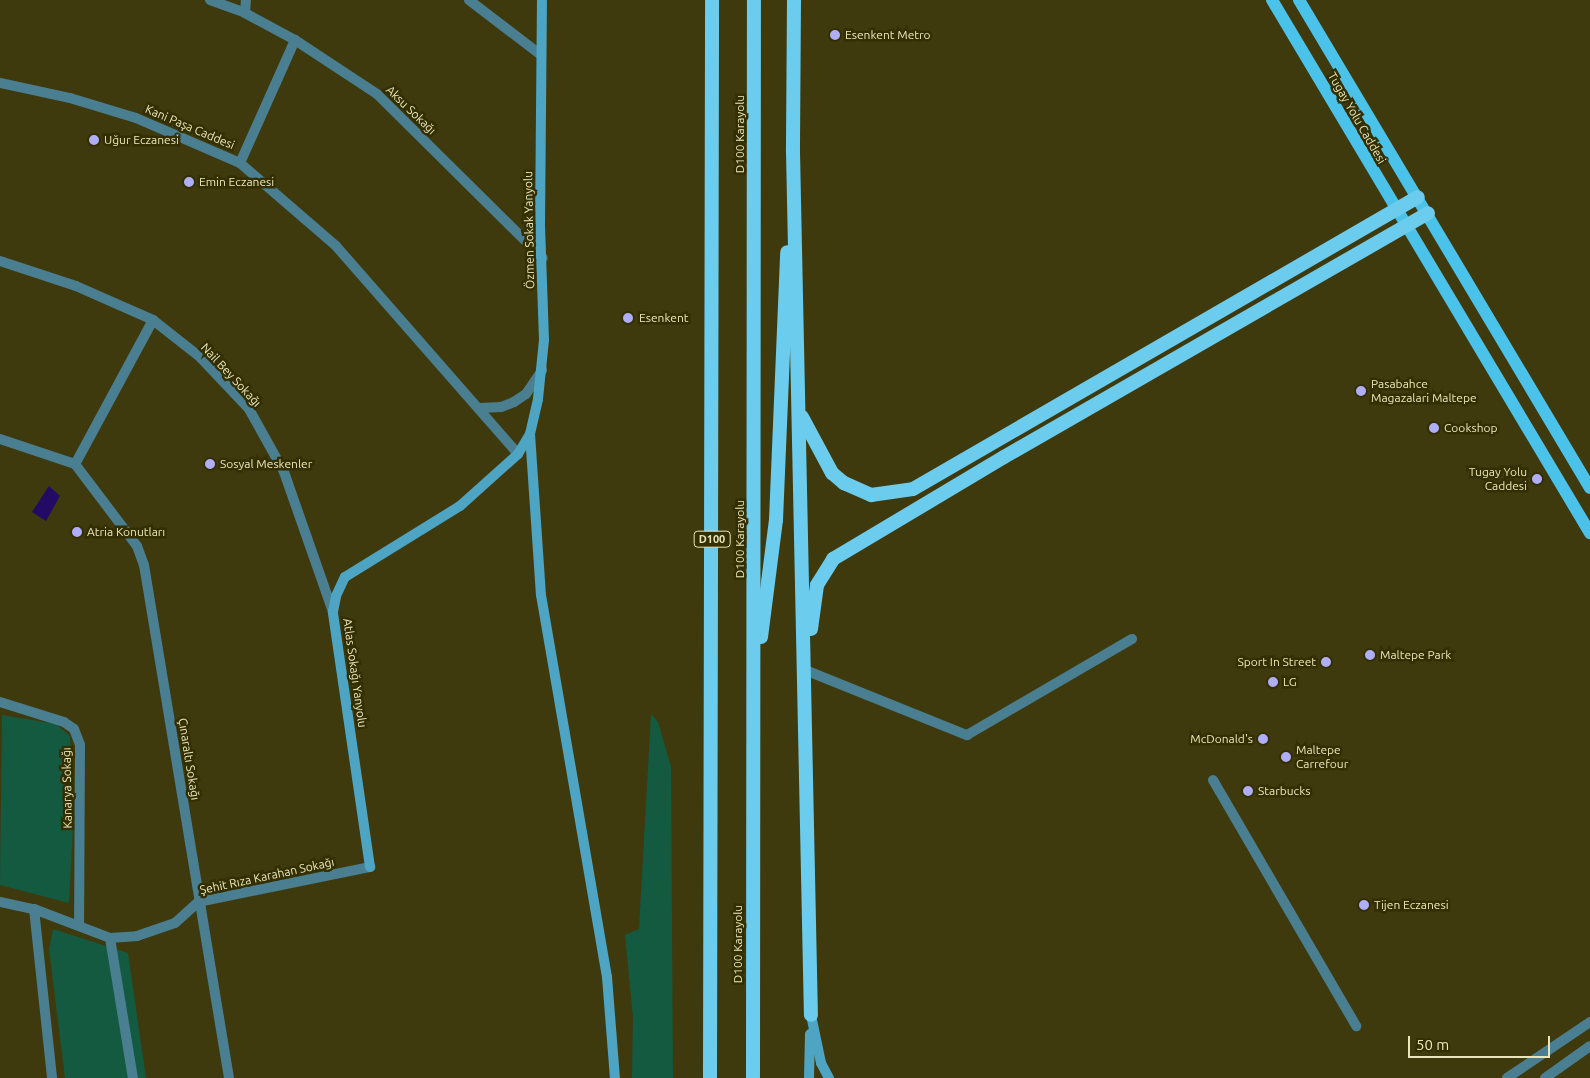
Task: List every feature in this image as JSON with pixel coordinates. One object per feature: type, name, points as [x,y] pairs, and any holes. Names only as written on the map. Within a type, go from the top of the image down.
[{"type":"highway","points":[[708,0],[712,31]]},
{"type":"highway","name":"D100","points":[[710,1078],[712,0]]},
{"type":"highway","name":"D100 Karayolu","points":[[753,1078],[754,0]]},
{"type":"highway","points":[[794,0],[793,152],[800,414],[810,1015]]},
{"type":"highway","points":[[754,700],[776,520],[793,152]]},
{"type":"highway","points":[[800,414],[832,473],[844,484],[871,495],[912,489],[1394,208],[1418,196]]},
{"type":"highway","points":[[805,670],[817,585],[833,559],[1004,456],[1428,213]]},
{"type":"main road","name":"Özmen Sokak Yanyolu","points":[[518,454],[530,434],[542,369],[542,0]]},
{"type":"main road","name":"Tugay Yolu Caddesi","points":[[1272,0],[1404,226],[1590,533]]},
{"type":"main road","name":"Tugay Yolu Caddesi","points":[[1298,0],[1418,196],[1590,488]]},
{"type":"main road","points":[[530,434],[541,595],[607,977],[615,1078]]},
{"type":"main road","name":"Atlas Sokağı Yanyolu","points":[[370,867],[333,612],[336,596],[345,577],[460,506],[518,454]]},
{"type":"main road","points":[[810,1015],[810,1078]]},
{"type":"main road","points":[[810,1015],[821,1063],[829,1078]]},
{"type":"street","name":"Aksu Sokağı","points":[[210,0],[245,13],[295,40],[377,94],[543,258]]},
{"type":"street","points":[[245,13],[246,0]]},
{"type":"street","points":[[469,0],[541,54]]},
{"type":"street","points":[[240,163],[295,40]]},
{"type":"street","name":"Kani Paşa Caddesi","points":[[0,83],[70,98],[136,118],[240,163],[336,246],[480,408],[518,454]]},
{"type":"street","name":"Nail Bey Sokağı","points":[[0,262],[76,286],[153,320],[200,357],[249,409],[284,472],[333,612]]},
{"type":"street","points":[[0,439],[75,464],[153,320]]},
{"type":"street","points":[[480,408],[501,407],[514,402],[526,394],[542,369]]},
{"type":"street","name":"Çınaraltı Sokağı","points":[[75,464],[137,546],[144,565],[198,902],[229,1078]]},
{"type":"street","points":[[805,670],[966,735],[1132,639]]},
{"type":"street","name":"Kanarya Sokağı","points":[[0,702],[64,722],[74,729],[80,745],[79,925]]},
{"type":"street","points":[[1213,780],[1356,1026]]},
{"type":"street","name":"Şehit Rıza Karahan Sokağı","points":[[0,902],[34,909],[110,938],[137,936],[175,923],[198,902],[370,867]]},
{"type":"street","points":[[34,909],[52,1078]]},
{"type":"street","points":[[110,938],[133,1078]]},
{"type":"street","points":[[1507,1078],[1590,1022]]},
{"type":"street","points":[[1545,1078],[1590,1046]]},
{"type":"green space","points":[[651,714],[658,722],[671,767],[673,1078],[632,1078],[633,1017],[625,935],[639,929]]},
{"type":"green space","points":[[2,715],[56,724],[70,736],[74,808],[69,903],[0,885]]},
{"type":"green space","points":[[53,929],[128,953],[146,1078],[65,1078],[49,949]]},
{"type":"shaded area","points":[[49,486],[60,496],[46,521],[32,512]]},
{"type":"place","name":"Esenkent Metro","points":[[835,35]]},
{"type":"place","name":"Uğur Eczanesi","points":[[94,140]]},
{"type":"place","name":"Emin Eczanesi","points":[[189,182]]},
{"type":"place","name":"Esenkent","points":[[628,318]]},
{"type":"place","name":"Pasabahce Magazalari Maltepe","points":[[1361,391]]},
{"type":"place","name":"Cookshop","points":[[1434,428]]},
{"type":"place","name":"Sosyal Meskenler","points":[[210,464]]},
{"type":"place","name":"Tugay Yolu Caddesi","points":[[1537,479]]},
{"type":"place","name":"Atria Konutları","points":[[77,532]]},
{"type":"place","name":"Maltepe Park","points":[[1370,655]]},
{"type":"place","name":"Sport In Street","points":[[1326,662]]},
{"type":"place","name":"LG","points":[[1273,682]]},
{"type":"place","name":"McDonald's","points":[[1263,739]]},
{"type":"place","name":"Maltepe Carrefour","points":[[1286,757]]},
{"type":"place","name":"Starbucks","points":[[1248,791]]},
{"type":"place","name":"Tijen Eczanesi","points":[[1364,905]]}]
